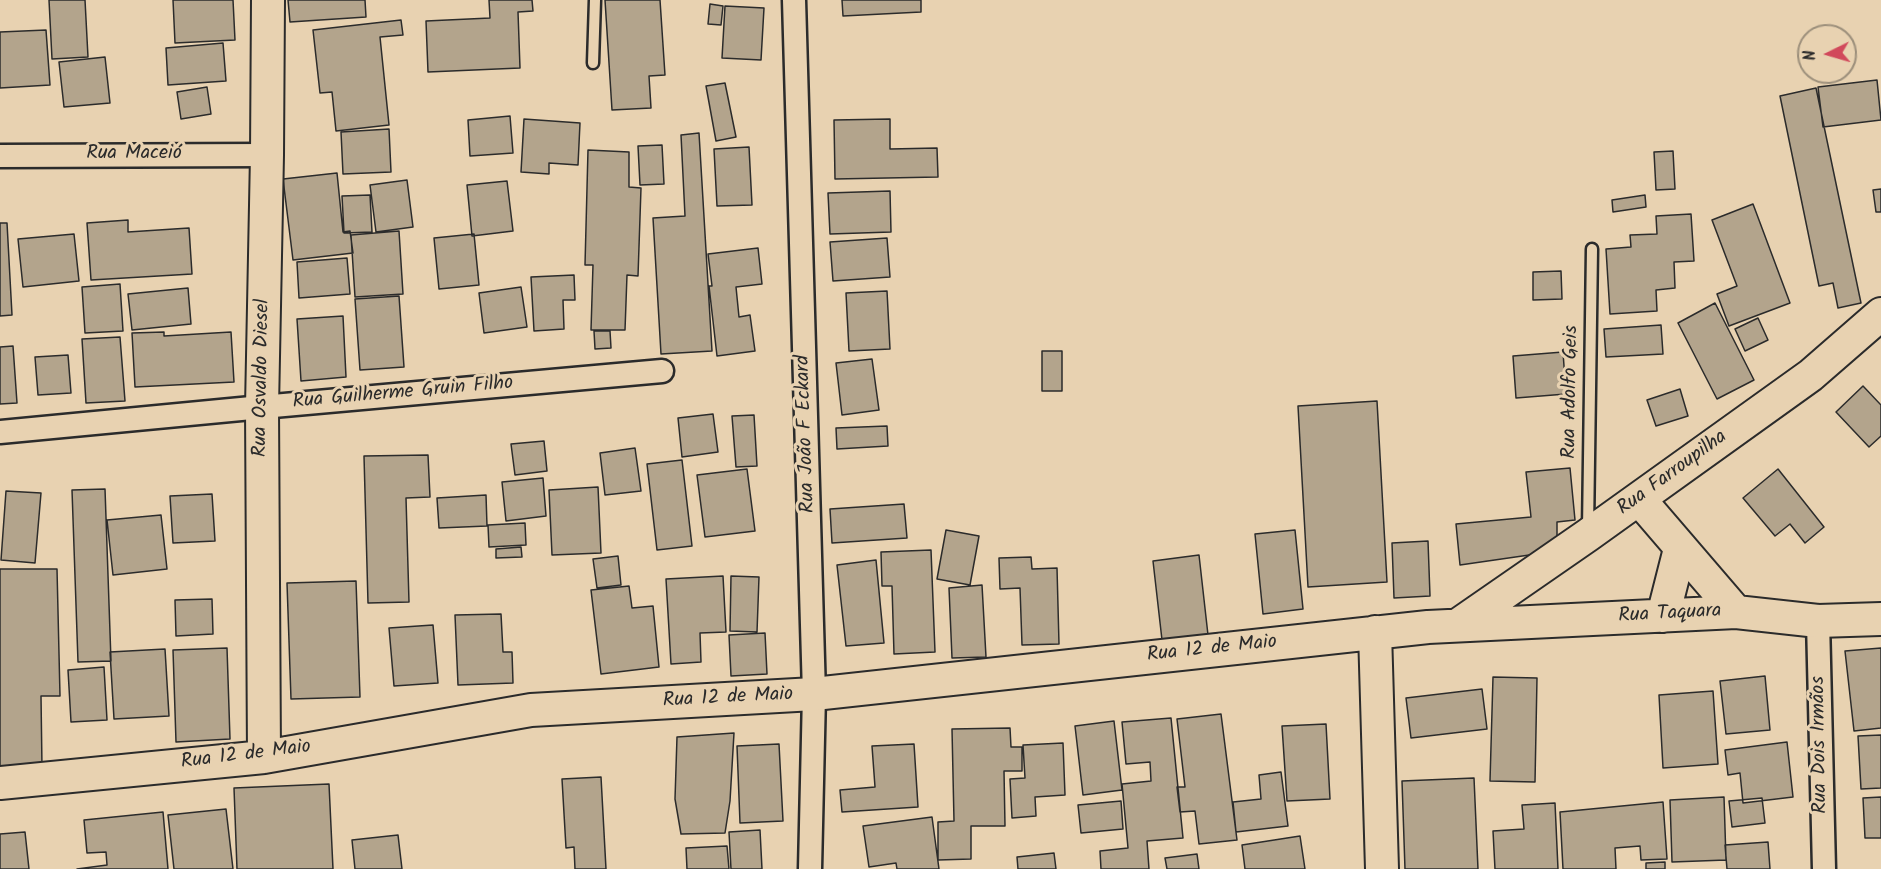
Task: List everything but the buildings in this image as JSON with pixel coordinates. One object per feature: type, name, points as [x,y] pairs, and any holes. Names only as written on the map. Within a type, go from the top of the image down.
[{"type":"street","name":"Rua Osvaldo Diesel","points":[[264,757],[261,406],[268,0]]},
{"type":"street","name":"Rua João F Eckard","points":[[794,0],[814,694],[810,869]]},
{"type":"street","name":"Rua Maceió","points":[[0,156],[267,155]]},
{"type":"street","name":"Rua Farroupilha","points":[[1458,625],[1588,536],[1811,375],[1881,314]]},
{"type":"street","name":"Rua Guilherme Gruin Filho","points":[[0,432],[261,406],[662,371]]},
{"type":"street","points":[[1639,499],[1736,612]]},
{"type":"street","points":[[1663,616],[1680,549]]},
{"type":"street","name":"Rua Taquara","points":[[1458,625],[1736,612],[1818,621],[1881,619]]},
{"type":"street","name":"Rua Dois Irmãos","points":[[1818,621],[1824,869]]},
{"type":"street","name":"Rua 12 de Maio","points":[[0,783],[264,757],[531,710],[814,694],[1374,632],[1458,625]]},
{"type":"street","points":[[1374,632],[1382,869]]},
{"type":"lane","points":[[593,63],[595,0]]},
{"type":"lane","name":"Rua Adolfo Geis","points":[[1588,536],[1592,249]]}]
